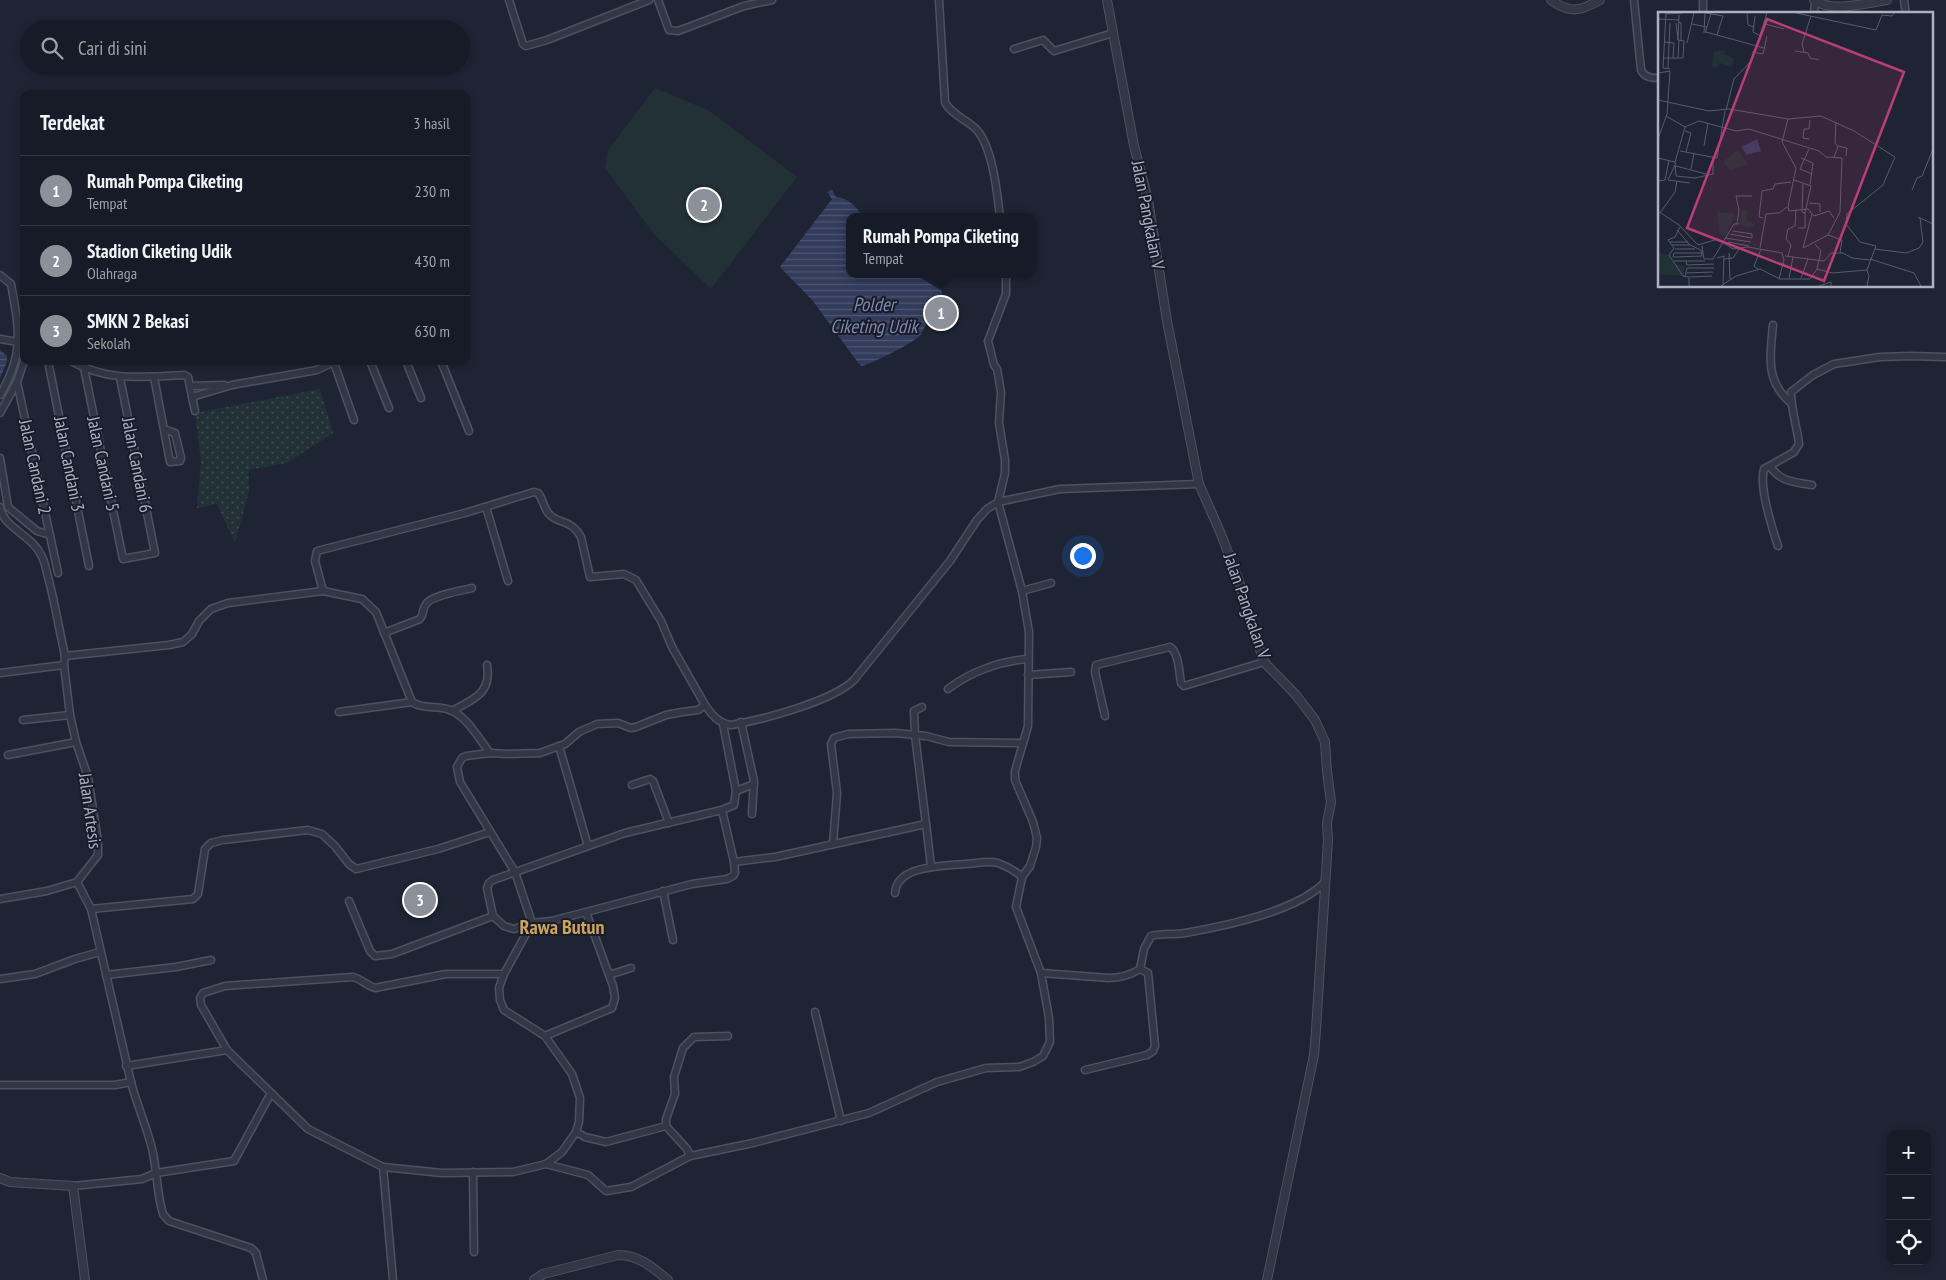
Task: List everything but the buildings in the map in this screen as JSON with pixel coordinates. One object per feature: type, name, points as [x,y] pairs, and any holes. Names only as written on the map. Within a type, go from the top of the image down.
[{"type":"street","points":[[510,0],[522,44],[526,46],[547,40],[649,0]]},
{"type":"street","points":[[658,0],[667,26],[670,30],[678,31],[744,6],[772,0]]},
{"type":"street","points":[[939,0],[945,102],[950,109],[976,130],[985,144],[999,213]]},
{"type":"street","name":"Jalan Pangkalan V","points":[[1106,0],[1134,146],[1148,200],[1168,321],[1199,484],[1222,534],[1240,584],[1264,662],[1296,695],[1315,720],[1325,742],[1331,802],[1327,823],[1328,840],[1314,1055],[1268,1280]]},
{"type":"street","points":[[1551,0],[1563,7],[1578,10],[1600,0]]},
{"type":"street","points":[[1634,0],[1641,70],[1648,77],[1658,78]]},
{"type":"street","points":[[1814,1],[1826,6],[1838,7],[1888,0]]},
{"type":"street","points":[[1014,49],[1043,40],[1054,51],[1113,33]]},
{"type":"street","points":[[0,275],[11,284],[20,335]]},
{"type":"street","points":[[546,1164],[588,1174],[606,1192],[631,1187],[690,1156],[753,1143],[841,1121],[886,1107],[919,1089],[937,1082],[986,1068],[1019,1067],[1033,1062],[1042,1056],[1050,1042],[1049,1018],[1041,973],[1016,907],[1022,877],[1030,866],[1037,838],[1033,822],[1015,780],[1015,771],[1028,726],[1029,632],[1022,591],[998,502],[1005,473],[1005,460],[999,423],[1001,392],[997,369],[994,365],[988,341],[1006,294],[1006,278]]},
{"type":"street","points":[[1773,325],[1770,364],[1776,388],[1791,403]]},
{"type":"street","points":[[0,339],[20,342]]},
{"type":"street","points":[[0,395],[7,383],[20,344]]},
{"type":"street","points":[[1778,546],[1774,535],[1762,474],[1764,469],[1794,452],[1799,444],[1791,403],[1791,392],[1813,375],[1834,364],[1880,357],[1946,357]]},
{"type":"street","points":[[0,413],[17,382],[23,365]]},
{"type":"street","name":"Jalan Candani 3","points":[[49,365],[89,566]]},
{"type":"street","points":[[78,365],[120,378],[184,375],[188,377],[195,411]]},
{"type":"street","points":[[192,397],[232,385],[317,370],[328,365]]},
{"type":"street","points":[[336,365],[354,420]]},
{"type":"street","points":[[372,365],[389,408]]},
{"type":"street","points":[[408,365],[421,398]]},
{"type":"street","points":[[444,365],[469,431]]},
{"type":"street","name":"Jalan Candani 5","points":[[84,368],[123,559],[155,552]]},
{"type":"street","points":[[154,377],[170,462],[180,461],[181,458],[175,433],[164,429]]},
{"type":"street","name":"Jalan Candani 6","points":[[120,378],[155,552]]},
{"type":"street","name":"Jalan Candani 2","points":[[17,382],[58,573]]},
{"type":"street","points":[[190,386],[232,385]]},
{"type":"street","points":[[0,458],[8,506],[37,531],[50,535]]},
{"type":"street","points":[[1770,466],[1776,475],[1784,479],[1812,485]]},
{"type":"street","points":[[324,591],[315,560],[317,551],[486,507],[534,492],[538,493],[548,513],[574,526],[581,537],[590,577],[624,574],[636,580],[661,621],[672,647],[705,705],[712,715],[723,724],[731,725],[811,703],[831,696],[847,687],[950,561],[959,545],[978,520],[987,509],[998,502],[1060,490],[1199,484]]},
{"type":"street","name":"Jalan Artesis","points":[[0,507],[8,523],[36,545],[43,557],[65,656],[64,665],[70,715],[76,742],[88,777],[98,842],[98,855],[77,882]]},
{"type":"street","points":[[486,507],[508,581]]},
{"type":"street","points":[[1022,591],[1051,583]]},
{"type":"street","points":[[384,633],[420,619],[423,616],[425,604],[431,599],[472,588]]},
{"type":"street","points":[[65,656],[183,642],[192,634],[211,608],[245,600],[324,591],[362,599],[376,612],[412,702],[417,705],[452,711],[465,721],[490,753]]},
{"type":"street","points":[[1105,716],[1095,672],[1096,665],[1170,647],[1173,649],[1181,683],[1184,686],[1264,662]]},
{"type":"street","points":[[948,688],[981,670],[1028,659]]},
{"type":"street","points":[[0,673],[64,665]]},
{"type":"street","points":[[452,711],[469,703],[485,686],[488,678],[487,666]]},
{"type":"street","points":[[1028,675],[1072,672]]},
{"type":"street","points":[[339,712],[412,702]]},
{"type":"street","points":[[504,974],[446,974],[375,988],[366,985],[360,978],[353,977],[225,986],[206,991],[200,998],[201,1005],[227,1050],[308,1130],[383,1166],[442,1173],[513,1172],[546,1164],[562,1152],[576,1132],[579,1122],[580,1098],[572,1074],[545,1036],[504,1010],[498,995],[504,974],[532,923],[515,872],[460,782],[457,767],[462,758],[466,756],[490,753],[540,753],[565,744],[579,732],[597,724],[618,724],[636,728],[666,716],[698,710],[705,705]]},
{"type":"street","points":[[922,707],[914,711],[915,734],[931,866]]},
{"type":"street","points":[[23,720],[70,715]]},
{"type":"street","points":[[741,722],[754,784],[752,814]]},
{"type":"street","points":[[722,810],[735,873],[727,879],[662,891],[518,928],[508,928],[494,916],[487,885],[489,882],[625,833],[722,810],[734,805],[736,792],[723,724]]},
{"type":"street","points":[[833,844],[837,793],[831,740],[848,734],[895,733],[915,734],[949,742],[1023,744]]},
{"type":"street","points":[[8,756],[76,742]]},
{"type":"street","points":[[559,746],[588,846]]},
{"type":"street","points":[[632,785],[650,779],[653,781],[669,823]]},
{"type":"street","points":[[736,792],[754,784]]},
{"type":"street","points":[[734,862],[756,861],[926,824]]},
{"type":"street","points":[[90,909],[193,899],[198,894],[204,849],[211,843],[223,840],[308,830],[322,834],[335,846],[349,864],[356,868],[438,849],[490,832]]},
{"type":"street","points":[[894,893],[898,881],[902,878],[931,866],[998,863],[1022,877]]},
{"type":"street","points":[[0,899],[47,892],[77,882],[90,909],[130,1082],[148,1134],[163,1214],[169,1221],[251,1248],[256,1253],[263,1280]]},
{"type":"street","points":[[1041,973],[1118,978],[1131,974],[1140,969],[1144,949],[1151,936],[1160,933],[1183,933],[1231,924],[1309,895],[1324,883]]},
{"type":"street","points":[[662,891],[673,940]]},
{"type":"street","points":[[349,901],[370,951],[374,956],[392,954],[494,916]]},
{"type":"street","points":[[545,1036],[612,1008],[615,998],[586,912]]},
{"type":"street","points":[[0,979],[35,974],[100,952]]},
{"type":"street","points":[[106,975],[176,967],[211,960]]},
{"type":"street","points":[[609,976],[631,968]]},
{"type":"street","points":[[1085,1070],[1147,1055],[1153,1051],[1155,1046],[1148,973],[1140,969]]},
{"type":"street","points":[[816,1012],[841,1121]]},
{"type":"street","points":[[690,1156],[687,1149],[666,1126],[666,1119],[675,1094],[674,1077],[683,1048],[694,1038],[728,1036]]},
{"type":"street","points":[[126,1066],[227,1050]]},
{"type":"street","points":[[0,1084],[114,1085],[130,1082]]},
{"type":"street","points":[[0,1178],[10,1182],[73,1186],[142,1178],[156,1173],[234,1161],[271,1093]]},
{"type":"street","points":[[576,1132],[585,1137],[606,1142],[666,1126]]},
{"type":"street","points":[[383,1166],[393,1280]]},
{"type":"street","points":[[474,1172],[474,1252]]},
{"type":"street","points":[[73,1186],[85,1280]]},
{"type":"street","points":[[534,1280],[543,1274],[618,1255],[630,1255],[641,1260],[668,1280]]},
{"type":"shaded area","points":[[655,88],[710,111],[797,177],[711,289],[653,233],[605,168],[608,150]]},
{"type":"shaded area","points":[[320,389],[333,433],[287,463],[249,470],[249,491],[235,543],[217,504],[197,508],[201,462],[195,413]]},
{"type":"water","name":"Polder Ciketing Udik","points":[[832,190],[836,197],[851,203],[860,213],[846,213],[846,278],[921,278],[942,291],[942,298],[934,305],[924,329],[918,337],[894,352],[862,366],[813,301],[780,267],[832,199],[827,192]]},
{"type":"water","points":[[0,350],[7,356],[7,362],[0,378]]},
{"type":"place","name":"Stadion Ciketing Udik","points":[[704,205]]},
{"type":"place","name":"Rumah Pompa Ciketing","points":[[941,313]]},
{"type":"place","name":"SMKN 2 Bekasi","points":[[420,900]]},
{"type":"district","name":"Rawa Butun","points":[[562,927]]}]
